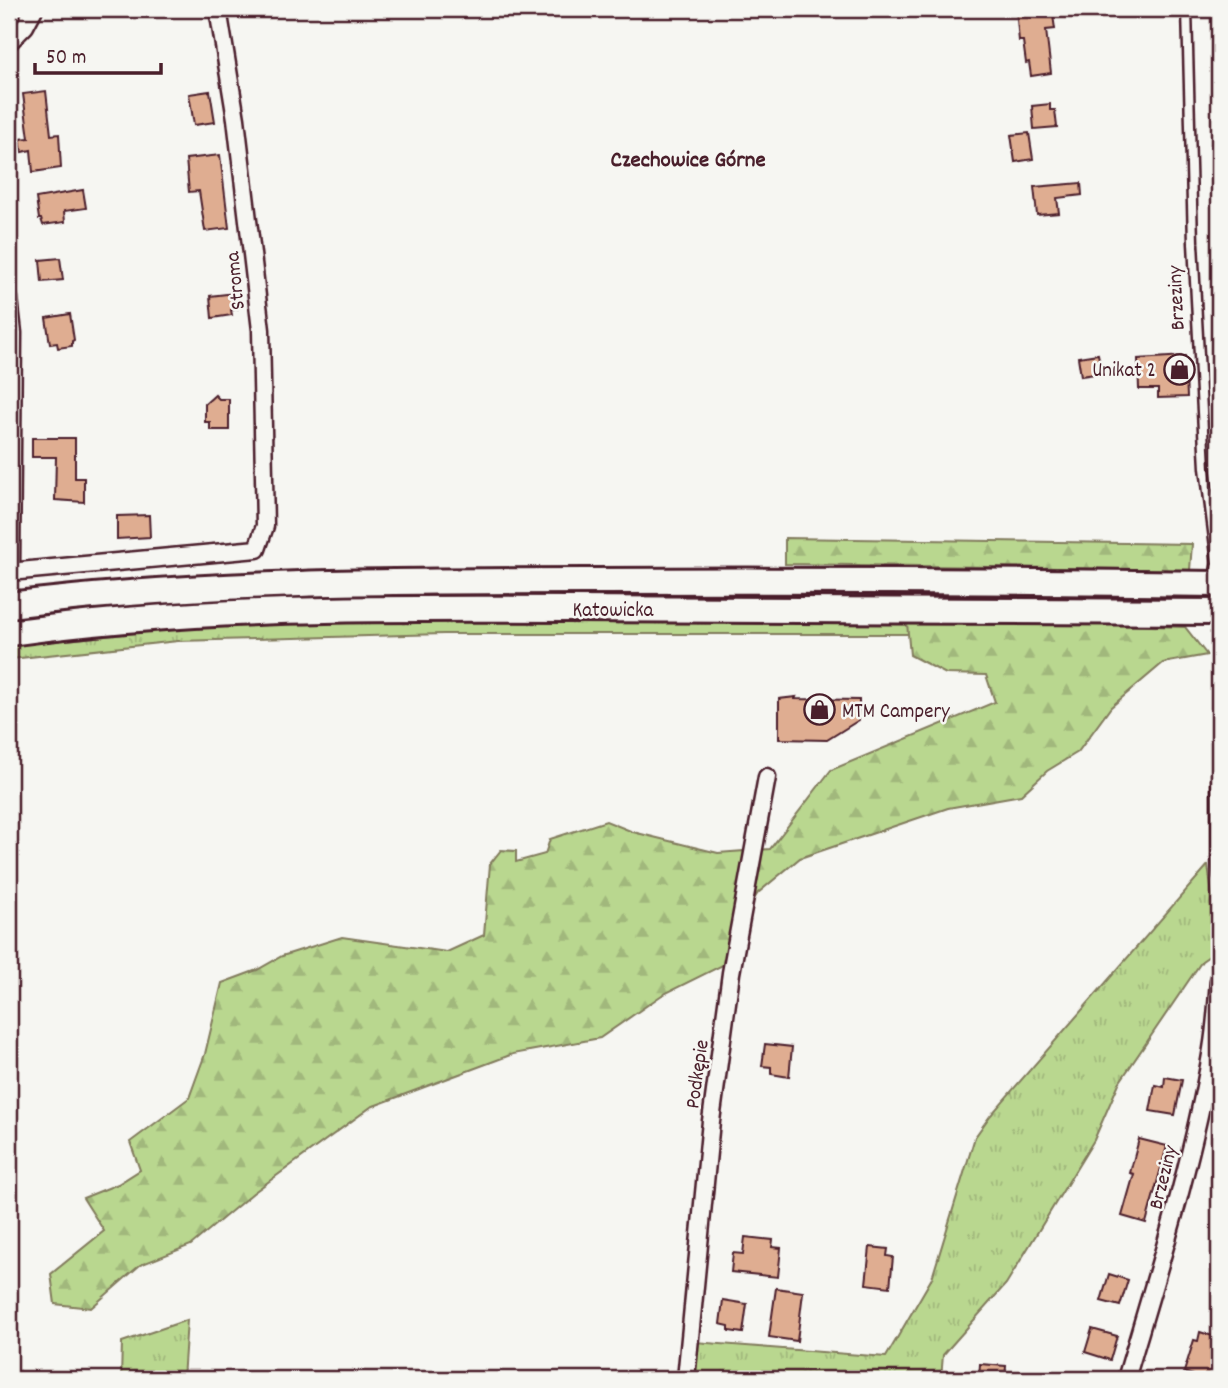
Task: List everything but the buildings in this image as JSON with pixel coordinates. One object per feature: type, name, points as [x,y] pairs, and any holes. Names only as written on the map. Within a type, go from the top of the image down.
[{"type":"main road","name":"Katowicka","points":[[9,605],[112,593],[280,583],[769,580],[1215,584]]},
{"type":"main road","name":"Katowicka","points":[[9,634],[159,616],[306,610],[453,608],[1219,612]]},
{"type":"street","points":[[9,42],[25,26],[34,9]]},
{"type":"street","name":"Stroma","points":[[10,572],[257,549],[264,526],[261,330],[236,119],[218,9]]},
{"type":"street","points":[[9,298],[13,333],[10,572]]},
{"type":"street","name":"Podkępie","points":[[686,1379],[711,1121],[731,973],[767,777]]},
{"type":"street","name":"Brzeziny","points":[[1126,1379],[1175,1212],[1200,1112],[1212,1047],[1219,980]]},
{"type":"lane","name":"Brzeziny","points":[[1187,9],[1193,243],[1205,468],[1217,563],[1215,584]]},
{"type":"lane","points":[[1219,664],[1216,729],[1219,877]]},
{"type":"green space","points":[[785,538],[1192,544],[1190,570],[785,564]]},
{"type":"green space","points":[[430,621],[910,623],[908,634],[444,634],[178,641],[11,659],[9,663],[9,646],[205,626]]},
{"type":"green space","points":[[907,623],[1185,627],[1207,655],[1163,663],[1111,707],[1078,752],[1047,771],[1021,795],[948,808],[800,858],[758,893],[728,939],[729,962],[662,995],[600,1038],[513,1054],[371,1107],[253,1193],[191,1245],[140,1265],[91,1308],[55,1304],[51,1274],[104,1231],[83,1198],[118,1184],[140,1170],[130,1142],[189,1098],[205,1054],[222,983],[257,970],[282,956],[342,937],[447,952],[484,935],[490,864],[501,850],[516,851],[516,862],[545,854],[550,839],[606,821],[633,832],[718,853],[770,849],[831,770],[995,702],[986,675],[946,674],[910,655]]},
{"type":"green space","points":[[1208,865],[1216,925],[1215,952],[1202,961],[1119,1083],[1094,1140],[1006,1284],[943,1355],[941,1379],[693,1379],[695,1342],[886,1357],[932,1278],[975,1137],[990,1116]]},
{"type":"green space","points":[[187,1320],[183,1379],[121,1379],[122,1342]]},
{"type":"place","name":"Unikat 2","points":[[1179,369]]},
{"type":"place","name":"MTM Campery","points":[[819,710]]},
{"type":"district","name":"Czechowice Górne","points":[[688,158]]}]
